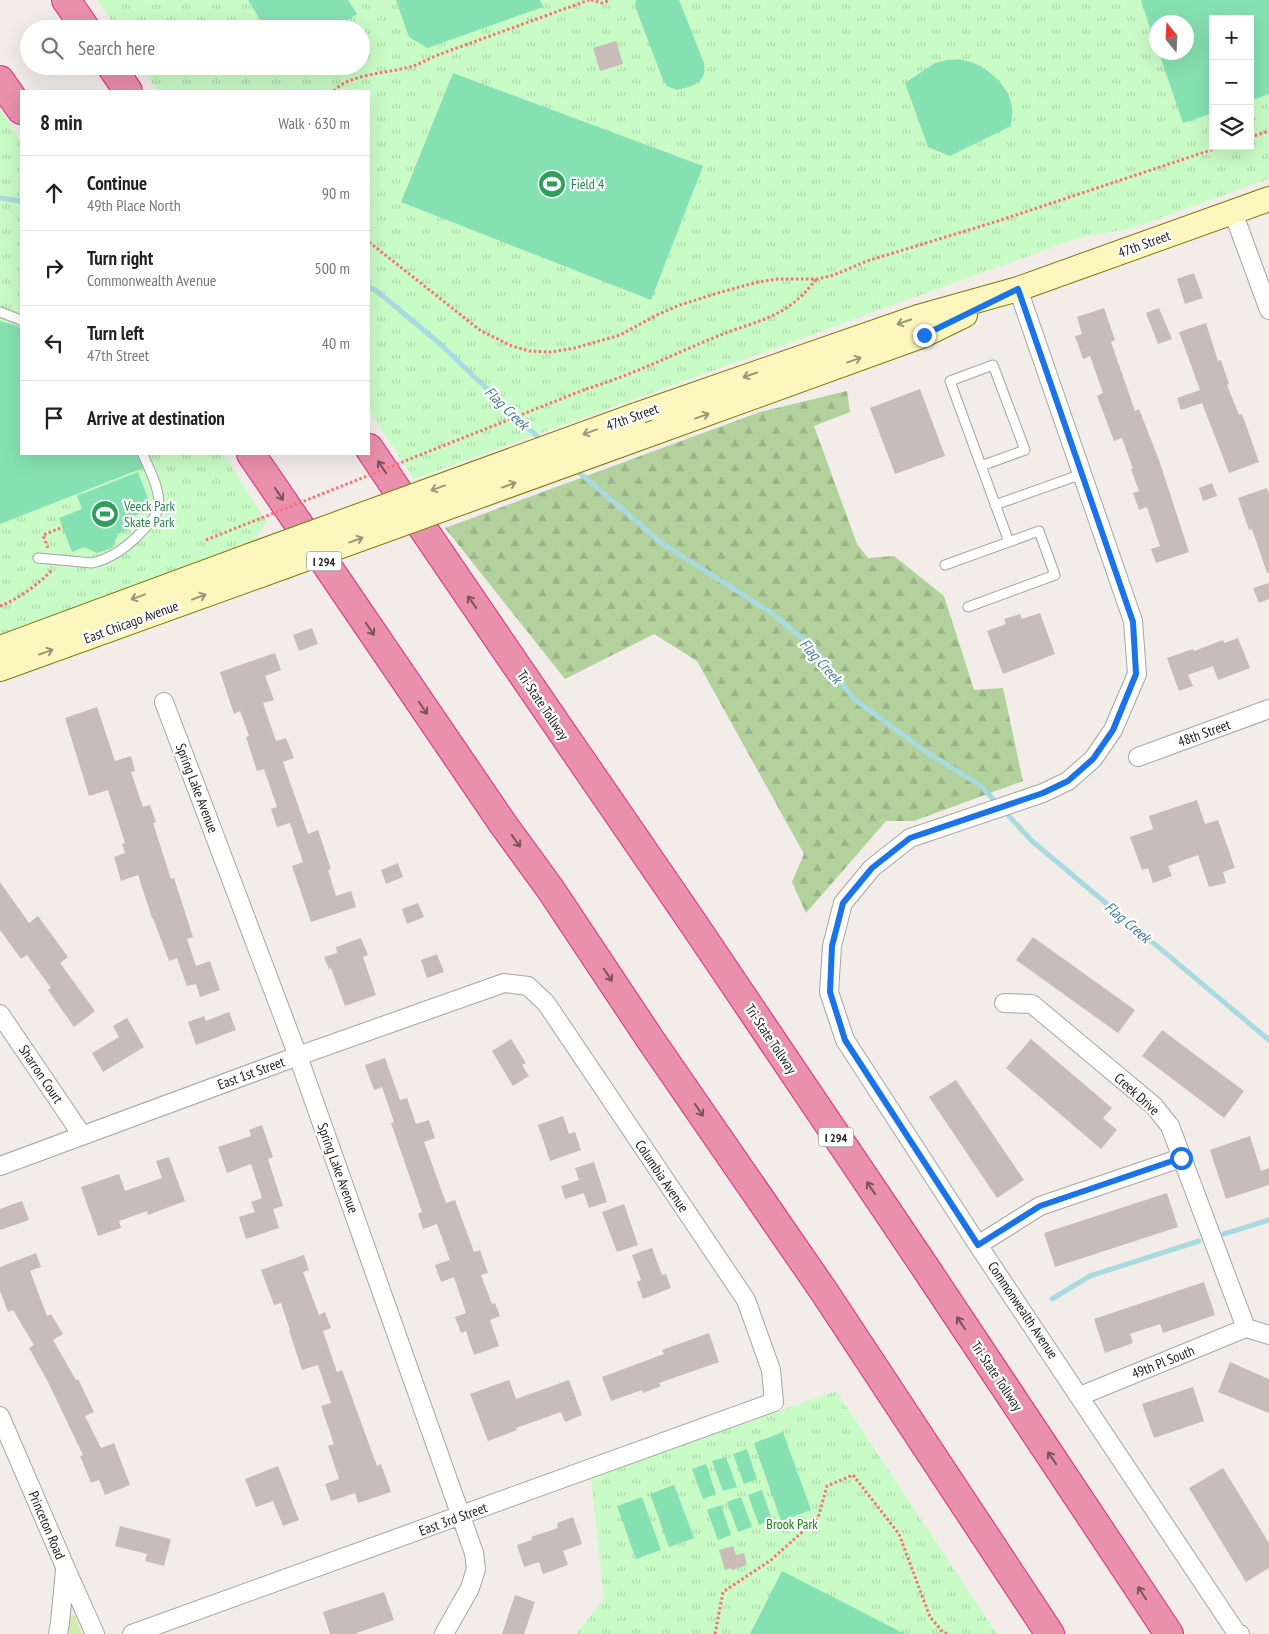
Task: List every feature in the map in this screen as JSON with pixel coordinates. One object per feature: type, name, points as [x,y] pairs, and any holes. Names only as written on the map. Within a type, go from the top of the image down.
[{"type":"highway","points":[[66,0],[80,20]]},
{"type":"highway","points":[[117,75],[127,90]]},
{"type":"highway","points":[[0,80],[20,109]]},
{"type":"highway","name":"Tri-State Tollway","points":[[370,449],[472,602],[711,950],[1169,1634]]},
{"type":"highway","name":"I 294","points":[[253,455],[824,1293],[1050,1634]]},
{"type":"main road","name":"47th Street","points":[[255,566],[636,415],[918,317],[1018,289],[1269,199]]},
{"type":"main road","name":"47th Street","points":[[255,566],[656,432],[924,335],[1018,289]]},
{"type":"main road","name":"East Chicago Avenue","points":[[0,648],[255,566]]},
{"type":"main road","name":"East Chicago Avenue","points":[[0,669],[255,566]]},
{"type":"street","points":[[1233,212],[1269,310]]},
{"type":"street","name":"Commonwealth Avenue","points":[[1018,289],[1133,622],[1136,674],[1113,730],[1093,759],[1068,781],[1043,793],[910,838],[872,868],[843,903],[832,946],[830,992],[845,1040],[978,1245],[1236,1632],[1240,1634]]},
{"type":"street","name":"Spring Lake Avenue","points":[[164,702],[298,1056],[474,1553],[476,1569],[470,1588],[444,1634]]},
{"type":"street","name":"48th Street","points":[[1138,757],[1269,709]]},
{"type":"street","name":"East 1st Street","points":[[0,1166],[298,1056],[504,983]]},
{"type":"street","name":"Columbia Avenue","points":[[504,983],[528,986],[546,1004],[746,1300],[771,1370],[774,1402]]},
{"type":"street","name":"Creek Drive","points":[[1004,1003],[1032,1004],[1154,1106],[1170,1126],[1246,1328]]},
{"type":"street","name":"Sharron Court","points":[[0,1014],[82,1135]]},
{"type":"street","points":[[978,1245],[1040,1206],[1181,1158]]},
{"type":"street","points":[[1246,1328],[1269,1335]]},
{"type":"street","name":"49th Pl South","points":[[1080,1396],[1246,1328]]},
{"type":"street","name":"East 3rd Street","points":[[132,1634],[774,1402]]},
{"type":"street","name":"Princeton Road","points":[[0,1416],[95,1634]]},
{"type":"street","points":[[58,1634],[66,1569]]},
{"type":"lane","points":[[0,312],[20,320]]},
{"type":"lane","points":[[981,466],[1025,450],[993,364],[950,381],[995,505],[1009,542]]},
{"type":"lane","points":[[38,558],[92,563],[99,562],[128,546],[152,520],[158,509],[158,498],[150,469],[143,455]]},
{"type":"lane","points":[[995,505],[1082,474]]},
{"type":"lane","points":[[945,564],[1039,531],[1056,575],[968,607]]},
{"type":"path","points":[[568,0],[571,7]]},
{"type":"path","points":[[335,90],[356,79],[420,64],[435,56],[590,0],[602,3],[610,0]]},
{"type":"path","points":[[1254,136],[1269,131]]},
{"type":"path","points":[[370,243],[481,331],[512,346],[529,351],[552,352],[600,342],[620,335],[680,305],[750,284],[778,279],[817,279],[834,275],[867,261],[1007,218],[1211,150]]},
{"type":"path","points":[[206,540],[586,389],[626,375],[775,314],[809,290],[817,279]]},
{"type":"path","points":[[0,606],[12,601],[41,581],[52,570],[53,560],[43,535],[62,527]]},
{"type":"path","points":[[715,1634],[724,1592],[771,1560],[818,1518],[827,1486],[853,1476],[900,1534],[930,1617],[947,1634]]},
{"type":"green space","points":[[98,0],[1269,0],[1269,179],[1132,228],[1078,238],[414,479],[370,412],[370,90],[157,90],[147,75],[370,75],[370,20],[111,20]]},
{"type":"green space","points":[[248,0],[348,0],[357,14],[347,20],[260,20]]},
{"type":"green space","points":[[396,0],[540,0],[543,7],[427,48],[409,37]]},
{"type":"green space","points":[[636,0],[679,0],[704,63],[704,75],[698,82],[677,90],[667,86],[635,6]]},
{"type":"green space","points":[[1141,0],[1269,0],[1269,94],[1254,100],[1254,15],[1209,15],[1209,114],[1183,123],[1161,60],[1194,60],[1194,15],[1149,15],[1149,25]]},
{"type":"green space","points":[[947,60],[971,62],[994,76],[1006,91],[1012,109],[1011,126],[950,156],[928,147],[905,83],[935,63]]},
{"type":"green space","name":"Field 4","points":[[453,73],[703,166],[651,300],[401,202]]},
{"type":"green space","points":[[0,109],[20,140],[20,455],[224,455],[267,522],[255,539],[0,636]]},
{"type":"green space","points":[[0,321],[20,327],[20,455],[142,455],[148,466],[0,524]]},
{"type":"green space","points":[[847,391],[850,412],[814,426],[857,544],[868,558],[894,556],[944,596],[974,690],[1003,688],[1023,781],[914,821],[886,821],[806,913],[792,882],[804,854],[697,661],[654,634],[565,679],[445,528],[760,412]]},
{"type":"green space","name":"Veeck Park Skate Park","points":[[138,472],[152,509],[129,518],[132,528],[118,534],[112,548],[97,553],[84,547],[72,552],[59,518],[82,509],[77,496]]},
{"type":"green space","name":"Brook Park","points":[[836,1391],[997,1634],[576,1634],[604,1599],[591,1477]]},
{"type":"green space","points":[[783,1432],[811,1510],[781,1521],[754,1443]]},
{"type":"green space","points":[[747,1449],[757,1479],[744,1484],[733,1454]]},
{"type":"green space","points":[[726,1457],[737,1487],[723,1491],[712,1461]]},
{"type":"green space","points":[[706,1464],[716,1494],[703,1499],[692,1469]]},
{"type":"green space","points":[[674,1485],[694,1538],[669,1547],[650,1494]]},
{"type":"green space","points":[[762,1490],[772,1520],[759,1525],[748,1495]]},
{"type":"green space","points":[[642,1497],[661,1550],[636,1559],[617,1506]]},
{"type":"green space","points":[[741,1497],[752,1527],[738,1532],[727,1502]]},
{"type":"green space","points":[[721,1505],[731,1535],[718,1540],[707,1510]]},
{"type":"green space","points":[[782,1571],[905,1634],[750,1634]]},
{"type":"green space","points":[[71,1614],[75,1616],[82,1634],[66,1634]]},
{"type":"building","points":[[616,41],[623,64],[600,71],[593,48]]},
{"type":"building","points":[[1194,273],[1203,298],[1185,304],[1177,279]]},
{"type":"building","points":[[1104,308],[1115,340],[1111,342],[1135,411],[1139,409],[1159,460],[1189,552],[1156,563],[1151,549],[1160,546],[1147,507],[1139,510],[1133,493],[1139,491],[1122,438],[1114,441],[1097,396],[1103,393],[1090,356],[1083,359],[1075,336],[1082,334],[1077,317]]},
{"type":"building","points":[[1159,308],[1172,339],[1158,344],[1146,313]]},
{"type":"building","points":[[1206,323],[1218,361],[1221,360],[1229,384],[1227,385],[1239,415],[1242,414],[1259,462],[1229,473],[1202,403],[1181,410],[1177,398],[1200,390],[1179,332]]},
{"type":"building","points":[[920,389],[945,456],[895,474],[870,408]]},
{"type":"building","points":[[1212,483],[1217,496],[1203,501],[1199,488]]},
{"type":"building","points":[[1267,488],[1269,494],[1269,573],[1267,573],[1252,529],[1249,530],[1238,498]]},
{"type":"building","points":[[1269,583],[1269,599],[1259,603],[1253,588]]},
{"type":"building","points":[[1040,613],[1055,654],[1003,674],[987,631],[1006,624],[1004,619],[1020,614],[1022,619]]},
{"type":"building","points":[[312,628],[318,644],[299,651],[293,635]]},
{"type":"building","points":[[1238,638],[1250,668],[1218,680],[1213,666],[1188,675],[1193,686],[1179,691],[1167,658],[1193,649],[1194,651],[1223,640],[1224,643]]},
{"type":"building","points":[[275,653],[281,670],[265,676],[274,700],[263,703],[276,741],[286,738],[294,758],[283,762],[308,834],[318,830],[331,869],[328,870],[336,896],[351,891],[356,907],[311,922],[292,866],[303,862],[290,823],[277,827],[271,809],[277,807],[264,769],[257,771],[246,737],[249,736],[240,711],[234,714],[220,672]]},
{"type":"building","points":[[97,707],[115,761],[131,756],[135,771],[131,772],[143,807],[150,805],[156,822],[153,823],[171,879],[174,878],[193,937],[187,939],[196,966],[210,961],[220,990],[200,997],[196,984],[187,986],[177,958],[169,961],[138,875],[121,881],[114,857],[125,853],[122,844],[125,843],[108,790],[89,796],[65,718]]},
{"type":"building","points":[[1197,800],[1205,824],[1218,820],[1235,868],[1223,872],[1226,883],[1209,887],[1198,855],[1168,866],[1172,876],[1153,883],[1148,868],[1142,870],[1130,837],[1153,829],[1149,816]]},
{"type":"building","points":[[398,863],[403,877],[386,884],[381,870]]},
{"type":"building","points":[[0,882],[29,923],[38,916],[68,957],[60,963],[95,1011],[74,1027],[48,990],[51,988],[27,955],[21,959],[0,930]]},
{"type":"building","points":[[418,903],[424,917],[407,924],[402,909]]},
{"type":"building","points":[[1033,937],[1135,1010],[1118,1033],[1016,960]]},
{"type":"building","points":[[361,938],[368,955],[363,957],[376,995],[345,1006],[331,968],[329,969],[324,957],[337,953],[336,947]]},
{"type":"building","points":[[437,954],[444,972],[427,978],[421,960]]},
{"type":"building","points":[[229,1012],[236,1030],[196,1045],[188,1022],[204,1016],[206,1021]]},
{"type":"building","points":[[127,1018],[144,1047],[103,1072],[92,1053],[119,1037],[113,1026]]},
{"type":"building","points":[[1162,1030],[1244,1091],[1224,1118],[1142,1056]]},
{"type":"building","points":[[511,1039],[526,1063],[522,1065],[529,1076],[513,1086],[492,1051]]},
{"type":"building","points":[[1031,1039],[1112,1108],[1103,1118],[1117,1130],[1101,1149],[1006,1068]]},
{"type":"building","points":[[385,1058],[400,1100],[407,1098],[416,1124],[429,1120],[435,1138],[424,1142],[446,1203],[455,1200],[474,1252],[480,1250],[488,1273],[481,1275],[492,1304],[495,1303],[500,1316],[490,1320],[499,1346],[474,1355],[466,1331],[461,1333],[455,1317],[466,1313],[454,1277],[441,1282],[435,1265],[450,1260],[437,1224],[423,1229],[418,1214],[422,1212],[391,1123],[394,1122],[382,1087],[374,1090],[365,1065]]},
{"type":"building","points":[[956,1080],[1024,1180],[997,1198],[929,1097]]},
{"type":"building","points":[[563,1116],[569,1134],[575,1132],[581,1150],[550,1161],[538,1125]]},
{"type":"building","points":[[262,1125],[273,1157],[268,1159],[283,1206],[273,1209],[279,1228],[246,1239],[239,1217],[255,1212],[251,1202],[262,1198],[251,1164],[227,1173],[218,1147],[251,1136],[249,1130]]},
{"type":"building","points":[[1250,1136],[1261,1171],[1269,1168],[1269,1185],[1226,1199],[1210,1150]]},
{"type":"building","points":[[169,1157],[185,1201],[148,1215],[147,1211],[119,1221],[121,1228],[98,1236],[81,1187],[119,1174],[125,1191],[162,1178],[156,1161]]},
{"type":"building","points":[[594,1162],[607,1202],[589,1208],[584,1193],[565,1199],[561,1186],[579,1180],[575,1168]]},
{"type":"building","points":[[1167,1193],[1178,1227],[1055,1267],[1044,1233]]},
{"type":"building","points":[[22,1201],[29,1220],[0,1230],[0,1209]]},
{"type":"building","points":[[624,1204],[638,1245],[617,1252],[602,1212]]},
{"type":"building","points":[[652,1248],[662,1275],[666,1274],[671,1288],[643,1299],[637,1282],[641,1280],[632,1255]]},
{"type":"building","points":[[36,1253],[41,1267],[30,1271],[47,1316],[51,1314],[63,1334],[53,1340],[76,1380],[78,1379],[94,1412],[85,1416],[101,1448],[114,1443],[130,1485],[105,1495],[99,1480],[91,1483],[80,1456],[83,1455],[48,1382],[29,1348],[34,1345],[13,1310],[8,1312],[0,1291],[0,1267]]},
{"type":"building","points":[[304,1255],[309,1270],[303,1272],[319,1315],[325,1312],[331,1328],[323,1331],[337,1372],[342,1370],[377,1466],[381,1464],[391,1492],[358,1503],[355,1493],[331,1501],[325,1484],[339,1479],[328,1446],[334,1444],[321,1406],[331,1403],[318,1365],[302,1370],[281,1303],[274,1305],[261,1270]]},
{"type":"building","points":[[1204,1282],[1215,1315],[1163,1333],[1160,1324],[1130,1334],[1133,1343],[1105,1353],[1094,1319]]},
{"type":"building","points":[[709,1333],[719,1362],[659,1383],[661,1386],[643,1393],[642,1390],[611,1401],[602,1377],[664,1354],[662,1350]]},
{"type":"building","points":[[1230,1362],[1269,1379],[1269,1413],[1218,1392]]},
{"type":"building","points":[[509,1380],[516,1399],[569,1380],[582,1415],[565,1422],[561,1412],[516,1428],[517,1430],[488,1441],[470,1394]]},
{"type":"building","points":[[1193,1387],[1204,1421],[1154,1438],[1142,1404]]},
{"type":"building","points":[[278,1466],[299,1520],[283,1526],[273,1501],[256,1507],[245,1479]]},
{"type":"building","points":[[1223,1468],[1269,1543],[1269,1568],[1246,1582],[1189,1488]]},
{"type":"building","points":[[573,1517],[582,1544],[563,1551],[568,1565],[543,1574],[539,1562],[524,1567],[517,1545],[532,1540],[531,1537],[558,1528],[557,1523]]},
{"type":"building","points":[[120,1526],[171,1539],[164,1566],[145,1561],[147,1554],[115,1546]]},
{"type":"building","points":[[733,1546],[736,1555],[744,1553],[747,1565],[732,1570],[731,1568],[725,1570],[719,1550]]},
{"type":"building","points":[[384,1592],[394,1620],[354,1634],[330,1634],[323,1612]]},
{"type":"building","points":[[515,1595],[535,1602],[524,1634],[502,1634]]},
{"type":"waterway","name":"Flag Creek","points":[[0,198],[20,201]]},
{"type":"waterway","name":"Flag Creek","points":[[370,288],[378,292],[438,342],[542,441]]},
{"type":"waterway","name":"Flag Creek","points":[[575,469],[663,544],[773,614],[815,649],[854,699],[925,751],[981,786],[1032,841],[1269,1040]]},
{"type":"waterway","points":[[1224,1234],[1269,1220]]},
{"type":"waterway","points":[[1052,1299],[1090,1276],[1199,1241]]},
{"type":"place","name":"Field 4","points":[[552,184]]},
{"type":"place","name":"Veeck Park Skate Park","points":[[105,514]]},
{"type":"route","points":[[924,335],[1018,289],[1133,622],[1136,674],[1113,730],[1093,759],[1068,781],[1043,793],[910,838],[872,868],[843,903],[832,946],[830,992],[845,1040],[978,1245],[1040,1206],[1181,1158]]}]
